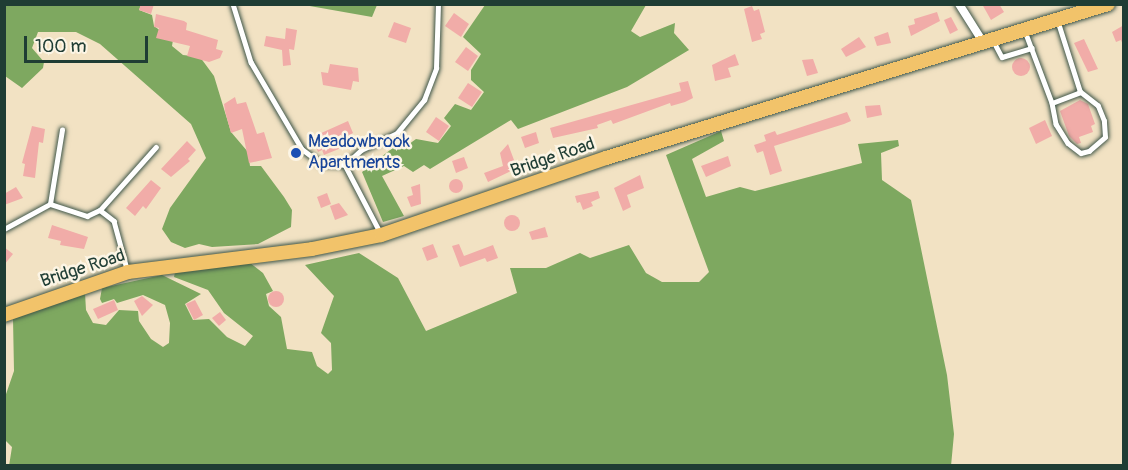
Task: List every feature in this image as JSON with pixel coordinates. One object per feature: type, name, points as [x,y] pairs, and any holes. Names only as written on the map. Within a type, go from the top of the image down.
[{"type":"main road","name":"Bridge Road","points":[[4,315],[128,272],[312,249],[381,235],[606,158],[1108,4]]},
{"type":"street","points":[[959,4],[988,41]]},
{"type":"lane","points":[[232,4],[251,62],[302,149],[322,165],[345,165],[361,150],[397,133],[424,100],[436,68],[438,4]]},
{"type":"lane","points":[[1025,30],[1052,103],[1056,124],[1068,143],[1081,153],[1089,151],[1105,137],[1104,121],[1098,106],[1080,92],[1057,20]]},
{"type":"lane","points":[[988,41],[1002,57],[1032,48]]},
{"type":"lane","points":[[1052,103],[1080,92]]},
{"type":"lane","points":[[50,204],[63,130]]},
{"type":"lane","points":[[4,229],[50,204],[87,216],[100,210],[156,147]]},
{"type":"lane","points":[[345,165],[381,235]]},
{"type":"lane","points":[[100,210],[114,221],[120,233],[128,272]]},
{"type":"green space","points":[[5,5],[141,5],[139,10],[152,15],[154,26],[173,40],[172,46],[183,55],[200,57],[214,76],[231,132],[248,152],[250,166],[261,166],[284,197],[292,210],[291,227],[258,244],[212,247],[199,244],[185,248],[171,242],[162,229],[170,208],[206,158],[191,124],[100,44],[76,32],[38,32],[32,48],[44,62],[43,68],[22,88],[5,76]]},
{"type":"green space","points":[[304,5],[377,5],[372,17]]},
{"type":"green space","points":[[485,5],[646,5],[631,31],[640,37],[675,23],[674,33],[689,50],[627,87],[518,129],[511,120],[430,169],[424,165],[413,172],[404,166],[382,176],[404,216],[383,222],[362,172],[399,143],[405,147],[416,139],[438,143],[451,126],[444,118],[455,104],[471,110],[484,92],[471,80],[471,70],[481,54],[463,37]]},
{"type":"green space","points":[[721,131],[724,141],[692,159],[706,197],[740,187],[755,191],[862,163],[858,144],[898,140],[899,146],[881,153],[882,180],[911,200],[947,375],[954,434],[951,466],[9,466],[12,447],[5,440],[5,397],[14,371],[13,319],[85,293],[86,310],[93,323],[106,325],[119,310],[138,311],[139,321],[151,339],[163,347],[169,343],[170,323],[165,305],[143,295],[117,303],[114,299],[102,303],[100,299],[102,288],[162,275],[201,294],[185,304],[193,320],[209,319],[227,337],[245,346],[253,336],[224,313],[208,290],[174,277],[175,272],[250,263],[263,273],[273,291],[266,294],[269,306],[281,317],[287,349],[312,352],[317,366],[328,374],[332,370],[331,343],[321,333],[334,296],[305,265],[359,253],[398,278],[426,331],[517,293],[510,268],[546,268],[580,253],[590,258],[629,245],[646,273],[662,282],[699,282],[709,272],[666,155]]},
{"type":"building","points":[[141,4],[154,4],[151,14],[139,10]]},
{"type":"building","points":[[982,4],[999,4],[1004,12],[991,20]]},
{"type":"building","points":[[752,6],[754,11],[759,9],[765,32],[760,34],[762,39],[752,42],[744,9]]},
{"type":"building","points":[[937,12],[940,21],[911,36],[908,26],[915,24],[914,19]]},
{"type":"building","points":[[454,13],[469,24],[461,37],[445,26]]},
{"type":"building","points":[[156,14],[184,21],[187,23],[186,30],[218,40],[216,49],[223,51],[220,58],[209,62],[187,56],[190,46],[156,38],[159,28],[154,27]]},
{"type":"building","points":[[951,17],[958,30],[950,34],[944,20]]},
{"type":"building","points":[[394,22],[411,28],[406,43],[388,37]]},
{"type":"building","points":[[1124,25],[1123,45],[1121,40],[1116,42],[1112,32]]},
{"type":"building","points":[[286,28],[297,30],[294,50],[289,49],[291,65],[283,66],[282,50],[264,46],[266,36],[285,39]]},
{"type":"building","points":[[888,32],[891,43],[877,46],[874,37]]},
{"type":"building","points":[[859,37],[866,47],[846,57],[841,49]]},
{"type":"building","points":[[1084,39],[1098,69],[1088,72],[1074,43]]},
{"type":"building","points":[[466,47],[478,56],[468,71],[455,62]]},
{"type":"building","points":[[735,54],[739,65],[728,68],[731,77],[715,81],[712,65]]},
{"type":"building","points":[[1021,58],[1027,61],[1030,67],[1027,73],[1021,76],[1015,73],[1012,67],[1015,61]]},
{"type":"building","points":[[813,59],[818,73],[807,76],[802,60]]},
{"type":"building","points":[[330,64],[358,68],[359,82],[353,81],[351,90],[323,85],[321,72],[328,73]]},
{"type":"building","points":[[688,81],[693,98],[685,102],[671,106],[670,103],[613,124],[611,120],[597,125],[598,128],[553,138],[550,128],[681,91],[679,83]]},
{"type":"building","points":[[468,83],[482,92],[472,107],[458,98]]},
{"type":"building","points":[[235,97],[237,104],[246,102],[257,134],[264,132],[272,158],[249,163],[242,129],[231,133],[225,111],[224,104]]},
{"type":"building","points":[[1080,100],[1088,104],[1095,124],[1091,126],[1093,132],[1079,137],[1081,143],[1077,144],[1069,136],[1060,111]]},
{"type":"building","points":[[880,105],[882,115],[867,118],[865,106]]},
{"type":"building","points":[[847,112],[851,121],[774,146],[782,171],[770,175],[763,151],[757,153],[754,145],[766,141],[764,135],[775,131],[777,135]]},
{"type":"building","points":[[436,117],[449,126],[439,141],[426,132]]},
{"type":"building","points":[[1045,120],[1052,136],[1036,144],[1029,128]]},
{"type":"building","points":[[348,121],[353,133],[348,136],[351,144],[324,155],[322,150],[318,152],[315,145],[322,142],[319,134]]},
{"type":"building","points":[[32,126],[45,129],[43,143],[39,142],[35,178],[23,176],[25,164],[22,163]]},
{"type":"building","points":[[536,132],[539,143],[525,148],[521,137]]},
{"type":"building","points":[[187,141],[196,150],[188,159],[190,161],[171,177],[161,169]]},
{"type":"building","points":[[508,144],[517,168],[488,182],[484,173],[503,166],[500,153]]},
{"type":"building","points":[[728,156],[731,166],[706,177],[701,166]]},
{"type":"building","points":[[464,157],[468,168],[456,173],[452,161]]},
{"type":"building","points":[[640,175],[644,188],[627,195],[631,207],[623,211],[614,188]]},
{"type":"building","points":[[456,179],[461,181],[463,186],[461,191],[456,193],[451,191],[449,186],[451,181]]},
{"type":"building","points":[[151,180],[161,188],[146,209],[143,206],[135,216],[126,208]]},
{"type":"building","points":[[420,184],[421,204],[411,207],[407,197],[413,195],[411,187]]},
{"type":"building","points":[[16,187],[23,198],[4,205],[4,194]]},
{"type":"building","points":[[598,191],[600,198],[591,202],[593,206],[583,210],[575,196]]},
{"type":"building","points":[[327,193],[331,204],[321,208],[317,197]]},
{"type":"building","points":[[339,203],[348,215],[335,220],[330,206]]},
{"type":"building","points":[[512,215],[520,223],[512,231],[504,223]]},
{"type":"building","points":[[52,225],[88,237],[84,249],[60,245],[61,241],[48,238]]},
{"type":"building","points":[[545,227],[548,237],[532,240],[529,232]]},
{"type":"building","points":[[433,244],[438,257],[427,261],[422,248]]},
{"type":"building","points":[[459,244],[464,256],[493,245],[498,258],[487,262],[485,258],[460,267],[452,246]]},
{"type":"building","points":[[4,247],[13,254],[4,265]]},
{"type":"building","points":[[276,291],[284,299],[276,307],[268,299]]},
{"type":"building","points":[[142,296],[153,305],[142,316],[134,301]]},
{"type":"building","points":[[114,300],[118,310],[98,319],[93,309]]},
{"type":"building","points":[[195,300],[203,315],[194,320],[186,304]]},
{"type":"building","points":[[220,312],[226,320],[219,326],[212,318]]},
{"type":"place","name":"Meadowbrook Apartments","points":[[296,153]]}]
